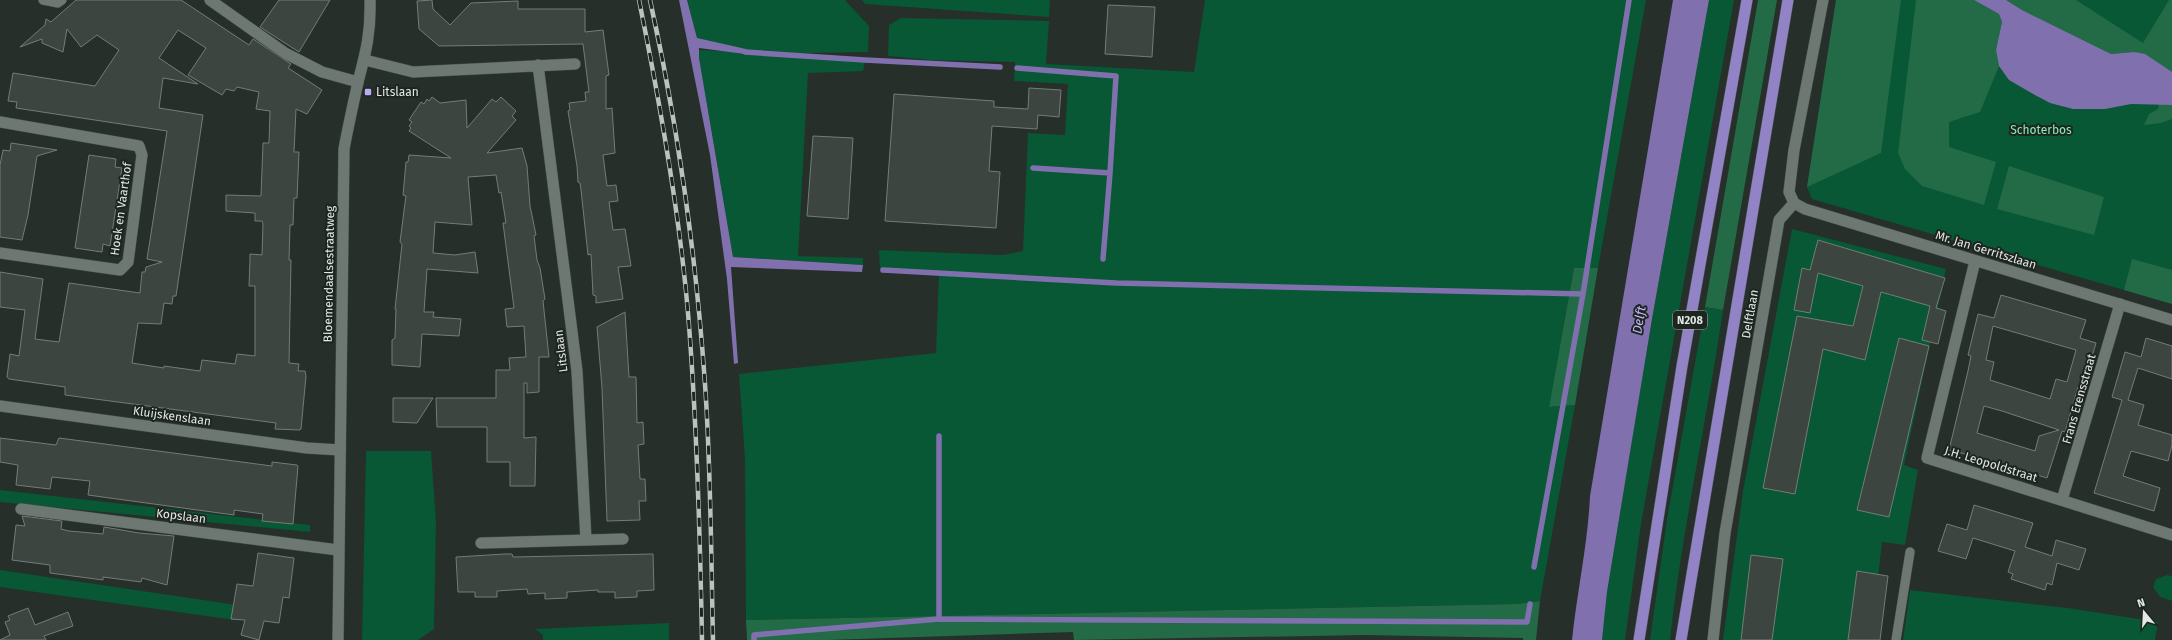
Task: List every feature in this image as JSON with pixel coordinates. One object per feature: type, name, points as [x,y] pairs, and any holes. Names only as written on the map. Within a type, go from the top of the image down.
[{"type":"main road","name":"N208","points":[[1639,640],[1682,366],[1747,0]]},
{"type":"main road","name":"Delftlaan","points":[[1681,640],[1788,0]]},
{"type":"street","points":[[210,0],[285,53],[322,72],[358,82]]},
{"type":"street","name":"Bloemendaalsestraatweg","points":[[338,640],[344,149],[358,82],[365,60],[371,26],[370,0]]},
{"type":"street","points":[[1794,203],[1789,192],[1794,150],[1823,0]]},
{"type":"street","points":[[365,60],[413,72],[575,64]]},
{"type":"street","name":"Litslaan","points":[[538,65],[577,371],[586,540]]},
{"type":"street","name":"Hoek en Vaarthof","points":[[0,122],[139,146],[142,155],[128,262],[120,270],[0,253]]},
{"type":"street","name":"Mr. Jan Gerritszlaan","points":[[1794,203],[1805,210],[2172,320]]},
{"type":"street","name":"Delftlaan","points":[[1713,640],[1725,533],[1779,220],[1794,203]]},
{"type":"street","name":"J.H. Leopoldstraat","points":[[1975,261],[1928,458],[2172,535]]},
{"type":"street","name":"Frans Erensstraat","points":[[2062,500],[2120,304]]},
{"type":"street","name":"Kluijskenslaan","points":[[0,406],[308,448],[340,450]]},
{"type":"street","name":"Kopslaan","points":[[21,509],[338,550]]},
{"type":"street","points":[[481,543],[623,538]]},
{"type":"lane","points":[[43,0],[58,3],[62,0]]},
{"type":"lane","points":[[1896,640],[1910,552]]},
{"type":"green space","points":[[687,0],[845,0],[869,26],[868,52],[751,54],[865,62],[863,71],[808,73],[798,256],[863,258],[863,265],[733,257],[699,58],[699,50],[721,51],[697,38]]},
{"type":"green space","points":[[862,0],[1050,0],[1049,17],[865,4]]},
{"type":"green space","points":[[1205,0],[1646,0],[1598,268],[1574,268],[1549,407],[1575,405],[1540,601],[1515,604],[746,620],[745,459],[739,374],[936,353],[939,273],[880,270],[879,250],[1003,255],[1023,251],[1028,133],[1065,135],[1068,84],[1014,81],[1015,62],[931,60],[888,56],[889,25],[901,18],[1049,21],[1046,64],[1194,72]]},
{"type":"green space","points":[[1709,0],[1734,0],[1641,524],[1625,640],[1602,640],[1607,592],[1652,319]]},
{"type":"green space","points":[[1758,0],[1777,0],[1723,310],[1705,307]]},
{"type":"green space","name":"Schoterbos","points":[[1836,0],[2172,0],[2172,304],[1812,199],[1807,187]]},
{"type":"green space","points":[[1836,0],[1901,0],[1881,153],[1807,187]]},
{"type":"green space","points":[[1916,0],[1974,0],[1999,14],[2002,22],[1996,50],[1999,66],[1980,112],[1949,122],[1949,147],[1996,162],[1984,205],[1922,186],[1905,169],[1898,153]]},
{"type":"green space","points":[[2006,0],[2076,0],[2143,43],[2169,0],[2172,0],[2172,72],[2134,52],[2111,54],[2022,10]]},
{"type":"green space","points":[[2159,104],[2172,105],[2172,119],[2161,123],[2144,125],[2149,114],[2158,109]]},
{"type":"green space","points":[[2009,166],[2104,197],[2094,235],[1997,209]]},
{"type":"green space","points":[[1792,229],[1946,269],[1904,465],[1918,470],[1905,545],[1882,542],[1871,640],[1723,640],[1743,491]]},
{"type":"green space","points":[[2132,259],[2172,270],[2172,304],[2124,290]]},
{"type":"green space","points":[[1574,268],[1598,268],[1575,405],[1549,407]]},
{"type":"green space","points":[[1705,307],[1723,310],[1681,557],[1670,640],[1650,640],[1667,519]]},
{"type":"green space","points":[[366,451],[431,451],[436,522],[434,629],[418,640],[362,640]]},
{"type":"green space","points":[[0,490],[310,525],[310,532],[0,502]]},
{"type":"green space","points":[[0,570],[237,605],[235,620],[0,587]]},
{"type":"green space","points":[[2167,575],[2172,576],[2172,601],[2160,597],[2153,587],[2156,579]]},
{"type":"green space","points":[[1910,590],[2068,608],[2158,622],[2155,640],[1903,640]]},
{"type":"green space","points":[[1540,601],[1536,640],[1523,640],[1523,638],[1365,635],[1074,640],[1073,632],[827,640],[747,640],[746,620],[1515,604]]},
{"type":"green space","points":[[669,623],[669,640],[543,640],[543,635],[535,629]]},
{"type":"water","points":[[679,0],[687,0],[697,38],[746,49],[745,54],[699,48],[699,58],[733,257],[863,265],[862,272],[731,267],[738,363],[734,364],[727,279],[710,155]]},
{"type":"water","name":"Delft","points":[[1673,0],[1709,0],[1652,319],[1607,592],[1602,640],[1572,640],[1587,532],[1590,496]]},
{"type":"water","points":[[1974,0],[2006,0],[2022,10],[2111,54],[2134,52],[2145,54],[2172,72],[2172,105],[2131,104],[2105,109],[2073,109],[2050,103],[2009,80],[1999,66],[1996,50],[2002,22],[1999,14]]},
{"type":"building","points":[[76,0],[181,0],[249,45],[253,39],[291,64],[288,68],[322,90],[307,114],[296,109],[294,152],[299,152],[297,198],[294,198],[293,225],[290,225],[289,260],[291,260],[289,363],[299,364],[298,371],[305,371],[306,376],[300,430],[275,429],[276,423],[65,395],[65,387],[9,379],[7,377],[10,354],[19,356],[25,310],[0,307],[0,272],[43,279],[35,339],[59,342],[69,283],[140,293],[142,272],[145,272],[146,267],[162,262],[147,259],[167,131],[16,108],[17,102],[8,101],[13,73],[95,86],[119,50],[97,35],[81,47],[67,29],[63,52],[42,43],[42,39],[20,47],[45,25],[46,19],[51,22]],"holes":[[[178,30],[206,48],[188,75],[222,95],[226,89],[234,91],[237,87],[259,92],[256,109],[270,111],[269,143],[263,143],[261,196],[226,195],[226,211],[255,213],[255,221],[262,221],[263,224],[262,255],[250,254],[249,286],[255,286],[255,356],[237,354],[235,364],[202,360],[200,371],[164,366],[164,368],[132,363],[138,323],[161,324],[164,303],[172,304],[173,296],[176,296],[203,115],[159,108],[163,78],[198,84],[159,58]]]},
{"type":"building","points":[[279,0],[330,0],[299,52],[260,27]]},
{"type":"building","points":[[432,0],[433,9],[450,25],[471,3],[518,1],[518,9],[585,9],[585,32],[603,30],[609,75],[606,76],[606,109],[612,108],[615,153],[603,155],[607,186],[616,185],[618,201],[609,202],[613,230],[625,229],[631,266],[618,267],[623,299],[596,303],[596,296],[593,295],[591,254],[588,255],[581,190],[580,183],[578,182],[577,166],[568,111],[570,110],[569,103],[586,101],[585,92],[589,92],[583,44],[439,46],[419,29],[417,1]]},
{"type":"building","points":[[1108,5],[1155,7],[1152,57],[1105,54]]},
{"type":"building","points":[[1029,88],[1061,90],[1059,117],[1038,115],[1037,129],[992,126],[989,171],[1000,172],[996,228],[885,221],[894,94],[994,101],[994,107],[1028,109]]},
{"type":"building","points":[[432,97],[440,103],[466,100],[467,128],[492,99],[496,102],[501,97],[516,111],[512,116],[516,120],[487,153],[522,148],[527,166],[530,206],[536,235],[534,236],[537,260],[540,268],[545,299],[543,301],[549,357],[539,357],[539,392],[527,393],[527,383],[524,383],[524,438],[536,437],[535,486],[510,486],[510,462],[487,462],[487,427],[437,427],[436,398],[496,398],[496,370],[510,370],[509,358],[526,357],[524,326],[507,327],[505,309],[514,308],[503,223],[506,223],[501,192],[499,193],[496,175],[468,177],[472,225],[435,222],[433,253],[455,255],[475,252],[478,273],[427,269],[424,312],[434,312],[433,317],[461,319],[459,336],[422,334],[420,367],[392,365],[392,340],[395,338],[395,309],[402,244],[400,242],[406,196],[403,195],[406,162],[408,162],[409,155],[451,158],[409,131],[411,128],[409,126],[412,122],[409,120],[421,102],[424,104],[427,99],[429,101]]},
{"type":"building","points":[[813,136],[853,138],[848,219],[807,216]]},
{"type":"building","points":[[11,143],[57,150],[37,156],[28,215],[22,240],[0,237],[0,165],[3,150],[10,151]]},
{"type":"building","points":[[89,155],[116,159],[115,167],[122,168],[110,246],[103,244],[102,252],[75,248]]},
{"type":"building","points":[[1818,240],[1945,278],[1936,308],[1946,311],[1938,344],[1922,340],[1930,306],[1881,292],[1865,360],[1823,349],[1795,494],[1763,488],[1797,316],[1853,326],[1863,286],[1818,273],[1810,313],[1794,310],[1802,268],[1810,270]]},
{"type":"building","points":[[2001,295],[2086,320],[2080,338],[2096,343],[2083,389],[2078,387],[2065,432],[2062,431],[2047,478],[1949,450],[1968,371],[1971,356],[1968,355],[1978,314],[1994,318]],"holes":[[[1993,326],[2076,350],[2067,382],[2056,379],[2050,399],[1990,380],[1994,362],[1986,360]],[[1984,406],[2002,411],[2059,430],[2039,436],[2035,451],[1977,433]]]},
{"type":"building","points":[[625,312],[629,377],[636,377],[637,423],[643,422],[644,444],[638,445],[640,479],[645,479],[646,501],[639,501],[640,520],[607,521],[602,388],[597,327]]},
{"type":"building","points":[[1899,338],[1929,346],[1889,517],[1857,510]]},
{"type":"building","points":[[2146,338],[2172,346],[2172,379],[2138,368],[2128,400],[2144,405],[2138,425],[2172,435],[2172,445],[2168,461],[2131,451],[2123,476],[2160,488],[2154,511],[2094,493],[2122,400],[2112,397],[2125,352],[2141,357]]},
{"type":"building","points":[[393,398],[433,398],[417,423],[393,422]]},
{"type":"building","points":[[0,438],[56,445],[59,438],[272,466],[272,462],[297,465],[293,524],[262,521],[263,514],[234,510],[234,515],[88,495],[90,481],[52,477],[50,489],[16,485],[18,465],[0,462]]},
{"type":"building","points":[[1974,505],[2033,523],[2025,547],[2052,556],[2056,540],[2086,549],[2079,570],[2057,563],[2052,585],[2047,583],[2045,590],[2011,579],[2013,574],[2008,572],[2015,551],[1973,538],[1966,559],[1938,551],[1947,524],[1967,530]]},
{"type":"building","points":[[22,516],[62,521],[61,529],[69,531],[103,534],[104,527],[139,533],[174,536],[167,585],[142,578],[141,582],[103,577],[103,580],[50,573],[50,565],[12,560],[16,525],[25,526]]},
{"type":"building","points":[[258,553],[294,558],[289,598],[283,597],[279,623],[264,621],[259,640],[241,635],[245,620],[231,619],[237,584],[253,586]]},
{"type":"building","points":[[512,554],[513,557],[653,554],[654,590],[637,591],[637,597],[615,598],[615,592],[598,592],[598,590],[567,592],[567,598],[545,599],[545,593],[528,594],[527,589],[497,591],[497,597],[475,597],[475,592],[458,592],[456,557]]},
{"type":"building","points":[[1751,555],[1783,559],[1772,640],[1741,640]]},
{"type":"building","points":[[1857,571],[1888,576],[1880,640],[1848,640]]},
{"type":"building","points":[[28,608],[35,625],[68,612],[73,626],[44,636],[46,640],[0,640],[10,635],[5,622],[10,620],[8,616]]},
{"type":"waterway","points":[[1534,567],[1583,294],[1629,0]]},
{"type":"waterway","points":[[745,52],[1000,67]]},
{"type":"waterway","points":[[1017,68],[1116,76],[1110,173]]},
{"type":"waterway","points":[[1033,168],[1110,173],[1103,259]]},
{"type":"waterway","points":[[883,270],[1116,283],[1583,294]]},
{"type":"waterway","points":[[939,436],[939,619],[1527,622],[1530,604]]},
{"type":"waterway","points":[[754,640],[754,635],[939,619]]},
{"type":"railway","points":[[639,0],[668,156],[680,234],[688,313],[696,436],[702,640]]},
{"type":"railway","points":[[650,0],[669,95],[685,191],[697,288],[705,384],[708,448],[713,640]]},
{"type":"place","name":"Litslaan","points":[[368,92]]}]
